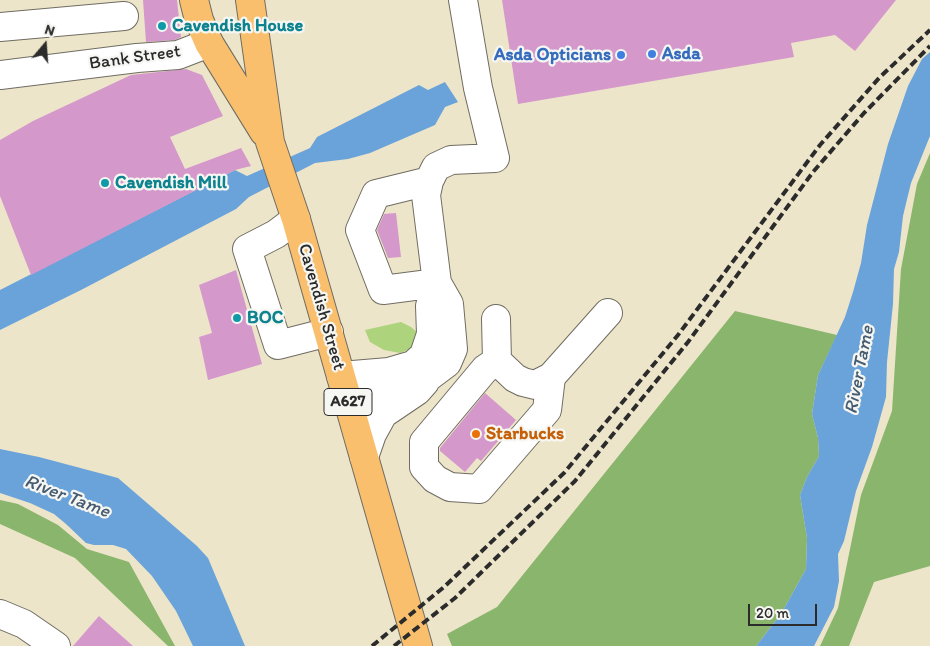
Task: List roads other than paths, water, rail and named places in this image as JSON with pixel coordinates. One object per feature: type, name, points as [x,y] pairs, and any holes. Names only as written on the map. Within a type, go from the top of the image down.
[{"type":"main road","name":"Cavendish Street","points":[[194,0],[199,20],[209,43],[270,142]]},
{"type":"main road","name":"Cavendish Street","points":[[250,0],[270,142],[296,219],[418,646]]},
{"type":"main road","points":[[209,43],[257,52]]},
{"type":"street","points":[[364,457],[372,434],[383,414],[417,391],[427,378],[447,363],[453,349],[449,304],[437,283],[426,195],[429,181],[436,167],[451,160],[495,158],[478,88],[463,0]]},
{"type":"street","points":[[0,27],[124,16]]},
{"type":"street","name":"Bank Street","points":[[0,75],[137,58],[178,55],[209,43]]},
{"type":"street","points":[[429,181],[376,194],[360,230],[383,290],[437,283]]},
{"type":"street","points":[[296,219],[276,234],[247,249],[278,345],[328,332]]},
{"type":"street","points":[[344,388],[413,364],[424,355],[431,334],[430,306],[437,283]]},
{"type":"street","points":[[496,319],[497,361],[515,378],[536,385],[551,377],[608,313]]},
{"type":"street","points":[[497,361],[485,369],[424,442],[424,467],[435,479],[450,487],[479,489],[548,410],[551,377]]},
{"type":"street","points":[[344,388],[427,378]]},
{"type":"street","points":[[0,614],[24,624],[56,646]]},
{"type":"water","name":"River Tame","points":[[930,52],[930,136],[911,183],[903,216],[899,252],[894,269],[886,397],[872,447],[856,491],[844,541],[838,554],[839,581],[834,607],[814,646],[756,646],[781,614],[806,569],[807,538],[800,495],[807,477],[819,456],[818,438],[812,414],[818,375],[845,317],[853,292],[861,263],[867,225],[888,144],[908,86],[922,59]]},
{"type":"water","points":[[445,82],[458,102],[445,107],[435,125],[370,153],[348,159],[315,163],[249,197],[236,209],[0,330],[0,290],[235,170],[247,176],[310,148],[317,137],[419,85],[428,90]]},
{"type":"water","name":"River Tame","points":[[0,449],[39,457],[118,478],[197,546],[208,558],[245,646],[193,646],[176,611],[152,576],[126,549],[113,545],[86,543],[54,514],[30,503],[0,493]]},
{"type":"railway","points":[[372,646],[444,587],[564,473],[678,335],[820,145],[879,78],[930,30]]},
{"type":"railway","points":[[394,646],[455,598],[575,481],[688,342],[813,172],[864,113],[930,46]]},
{"type":"place","name":"Cavendish House","points":[[162,26]]},
{"type":"place","name":"Asda","points":[[652,54]]},
{"type":"place","name":"Asda Opticians","points":[[621,55]]},
{"type":"place","name":"Cavendish Mill","points":[[105,183]]},
{"type":"place","name":"BOC","points":[[237,318]]},
{"type":"place","name":"Starbucks","points":[[476,434]]}]
